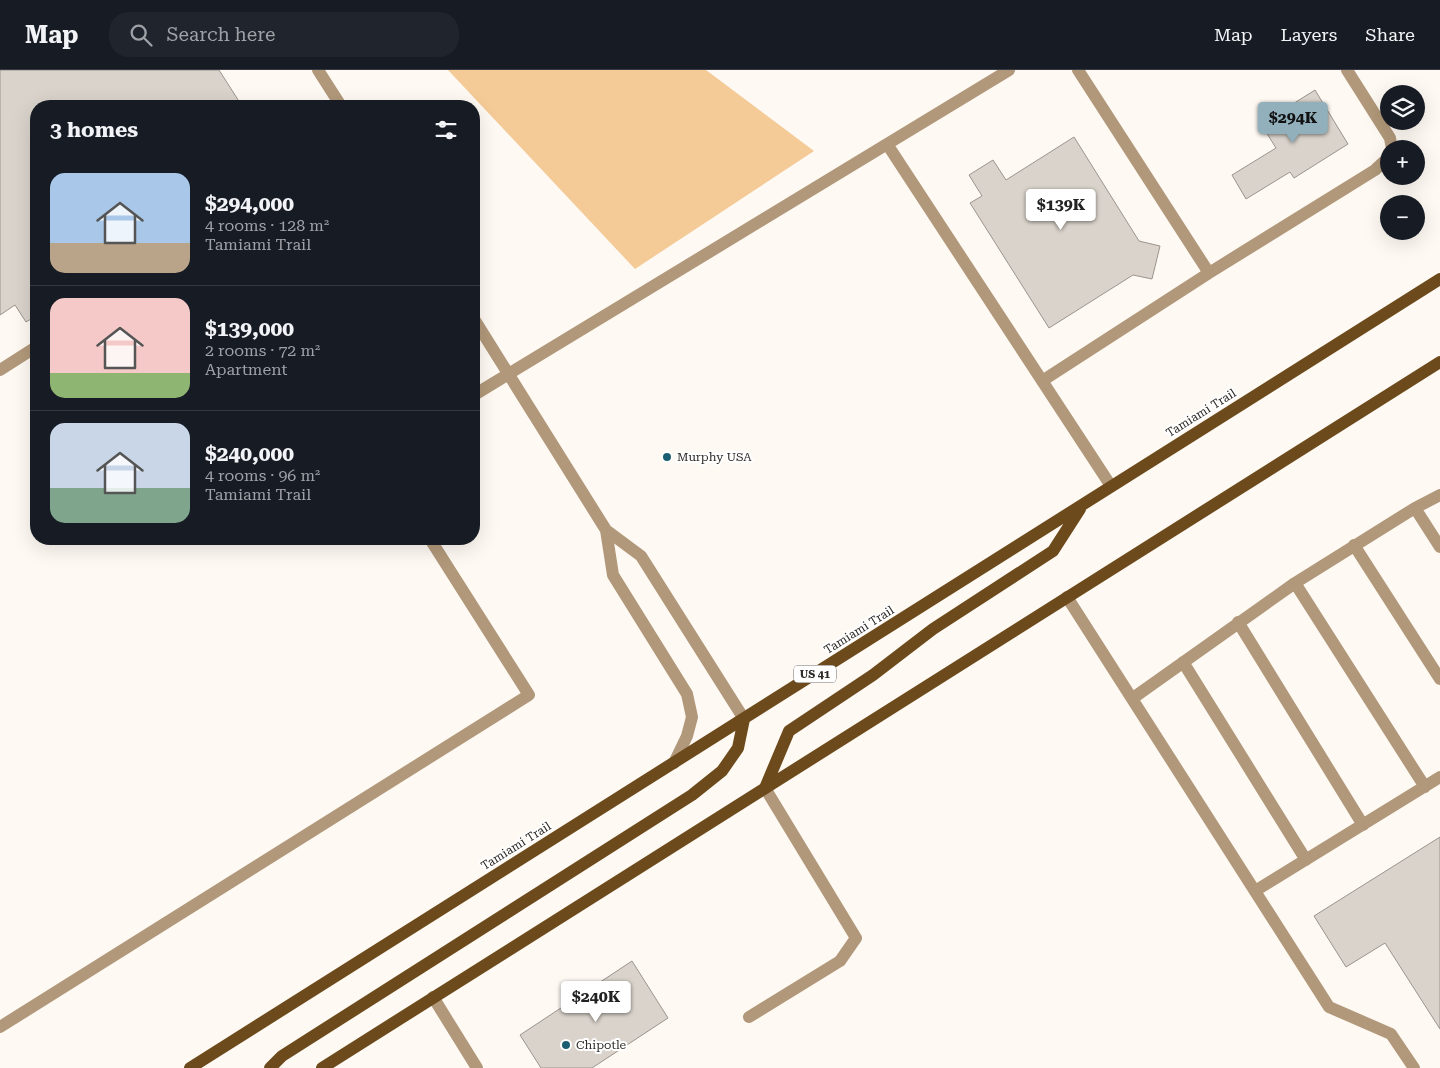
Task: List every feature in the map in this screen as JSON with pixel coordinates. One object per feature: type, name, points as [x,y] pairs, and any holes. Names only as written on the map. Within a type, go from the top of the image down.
[{"type":"main road","name":"Tamiami Trail","points":[[190,1068],[1440,279]]},
{"type":"main road","points":[[322,1068],[1440,362]]},
{"type":"main road","points":[[765,788],[789,731],[873,675],[933,629],[1053,551],[1082,504]]},
{"type":"main road","points":[[270,1068],[282,1056],[692,796],[722,771],[738,748],[744,719]]},
{"type":"lane","points":[[318,70],[337,100]]},
{"type":"lane","points":[[480,391],[1009,70]]},
{"type":"lane","points":[[1078,70],[1209,273]]},
{"type":"lane","points":[[1347,70],[1390,140]]},
{"type":"lane","points":[[887,144],[1111,486]]},
{"type":"lane","points":[[1042,381],[1380,166]]},
{"type":"lane","points":[[480,329],[606,530],[641,556],[744,719]]},
{"type":"lane","points":[[0,370],[30,351]]},
{"type":"lane","points":[[1132,698],[1295,583],[1415,508],[1440,495]]},
{"type":"lane","points":[[1415,508],[1440,547]]},
{"type":"lane","points":[[606,530],[613,575],[687,694],[692,718],[687,736],[674,763]]},
{"type":"lane","points":[[0,1027],[529,695],[434,545]]},
{"type":"lane","points":[[1354,546],[1440,679]]},
{"type":"lane","points":[[1295,583],[1425,787]]},
{"type":"lane","points":[[1067,597],[1329,1007],[1391,1034],[1414,1068]]},
{"type":"lane","points":[[1238,622],[1363,824]]},
{"type":"lane","points":[[1183,662],[1306,860]]},
{"type":"lane","points":[[1255,891],[1440,777]]},
{"type":"lane","points":[[749,1017],[840,961],[856,938],[765,788]]},
{"type":"lane","points":[[433,998],[477,1068]]},
{"type":"shaded area","points":[[448,70],[706,70],[814,151],[635,269],[480,104],[480,100],[476,100]]},
{"type":"building","points":[[0,70],[219,70],[238,100],[30,100],[30,320],[26,322],[15,305],[0,315]]},
{"type":"building","points":[[1315,90],[1348,144],[1294,178],[1290,172],[1246,199],[1232,175],[1276,148],[1261,124]]},
{"type":"building","points":[[1074,137],[1139,241],[1160,246],[1152,279],[1133,275],[1049,328],[970,203],[982,196],[969,175],[993,160],[1006,180]]},
{"type":"building","points":[[1440,837],[1440,1029],[1385,943],[1346,967],[1314,916]]},
{"type":"building","points":[[632,961],[668,1018],[592,1068],[541,1068],[520,1035]]},
{"type":"place","name":"Murphy USA","points":[[667,457]]},
{"type":"place","name":"Chipotle","points":[[566,1045]]}]
